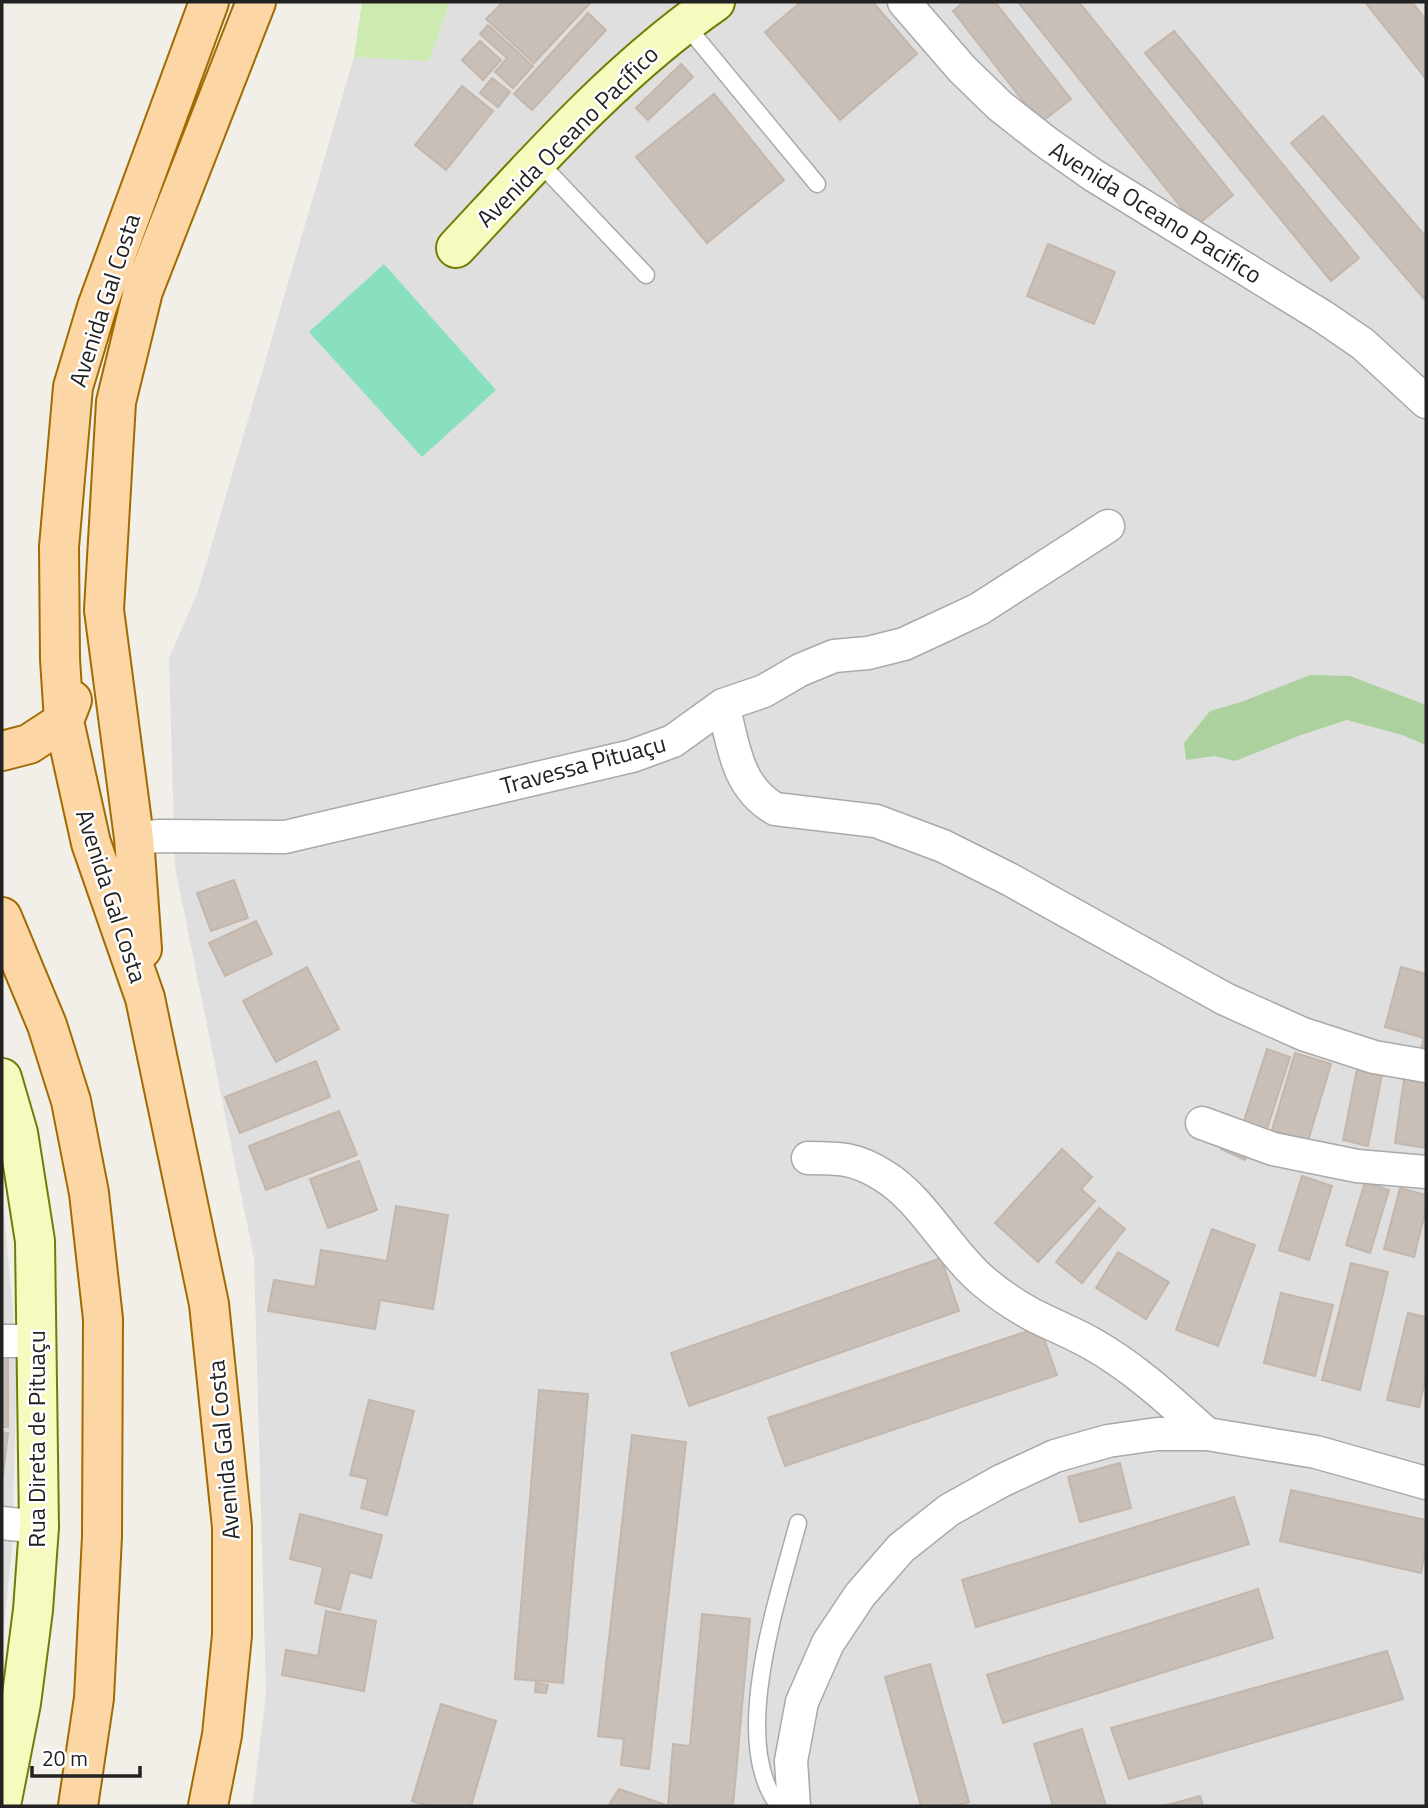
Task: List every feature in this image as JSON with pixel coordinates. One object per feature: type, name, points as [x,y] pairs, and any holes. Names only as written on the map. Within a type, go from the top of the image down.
[{"type":"main road","points":[[145,998],[134,838],[104,610],[116,402],[143,291],[256,2]]},
{"type":"main road","points":[[197,8],[212,54],[214,111]]},
{"type":"main road","name":"Avenida Gal Costa","points":[[197,8],[73,387],[59,547],[60,659],[64,721],[90,843],[145,998],[209,1304],[232,1527],[232,1634],[222,1735],[208,1806]]},
{"type":"main road","points":[[2,751],[29,744],[64,721],[104,610]]},
{"type":"main road","points":[[2,918],[47,1025],[71,1101],[89,1194],[103,1319],[102,1536],[94,1698],[78,1806]]},
{"type":"street","name":"Avenida Oceano Pacífico","points":[[456,248],[613,85],[684,23],[715,2]]},
{"type":"street","name":"Avenida Oceano Pacifico","points":[[904,2],[990,97],[1046,142],[1093,175],[1363,344],[1426,402]]},
{"type":"street","name":"Travessa Pituaçu","points":[[134,838],[285,837],[632,756],[673,741],[723,705],[764,691],[800,670],[834,656],[869,653],[904,644],[979,608],[1108,526]]},
{"type":"street","points":[[723,705],[742,774],[751,791],[775,810],[876,821],[932,842],[1009,879],[1225,999],[1292,1029],[1374,1058],[1426,1066]]},
{"type":"street","name":"Rua Direta de Pituaçu","points":[[2,1078],[10,1135],[35,1241],[19,1341],[39,1527],[33,1610],[12,1699],[2,1800]]},
{"type":"street","points":[[1202,1123],[1273,1149],[1357,1166],[1426,1172]]},
{"type":"street","points":[[808,1158],[836,1158],[859,1162],[887,1177],[983,1281],[1030,1313],[1090,1342],[1123,1362],[1208,1434]]},
{"type":"street","points":[[793,1806],[791,1761],[802,1702],[828,1643],[860,1595],[901,1548],[949,1510],[1001,1481],[1055,1456],[1108,1441],[1157,1434],[1208,1434],[1316,1452],[1426,1483]]},
{"type":"street","points":[[2,1523],[39,1527]]},
{"type":"lane","points":[[684,23],[817,184]]},
{"type":"lane","points":[[538,161],[646,275]]},
{"type":"lane","points":[[779,1806],[762,1774],[757,1747],[757,1717],[766,1645],[798,1524]]},
{"type":"shaded area","points":[[450,2],[1426,2],[1426,1806],[252,1806],[266,1694],[254,1258],[175,867],[169,658],[198,591],[354,57],[428,60]]},
{"type":"shaded area","points":[[2,1191],[17,1355],[12,1548],[2,1648]]},
{"type":"green space","points":[[362,2],[450,2],[429,61],[354,57]]},
{"type":"green space","points":[[384,264],[496,390],[422,457],[309,332]]},
{"type":"green space","points":[[1310,675],[1350,676],[1426,705],[1426,745],[1402,735],[1347,720],[1235,761],[1215,756],[1186,760],[1184,743],[1210,711]]},
{"type":"building","points":[[503,2],[591,2],[534,63],[486,19]]},
{"type":"building","points":[[801,2],[873,2],[917,54],[840,120],[765,32]]},
{"type":"building","points":[[964,2],[995,2],[1071,99],[1040,123],[953,11]]},
{"type":"building","points":[[1018,2],[1079,2],[1233,195],[1196,226]]},
{"type":"building","points":[[1365,2],[1412,2],[1426,20],[1426,79]]},
{"type":"building","points":[[588,13],[606,30],[532,110],[514,94]]},
{"type":"building","points":[[488,25],[533,66],[513,88],[495,72],[507,58],[480,34]]},
{"type":"building","points":[[1174,31],[1359,258],[1331,281],[1145,53]]},
{"type":"building","points":[[480,41],[501,60],[483,80],[462,60]]},
{"type":"building","points":[[681,64],[693,77],[648,120],[636,108]]},
{"type":"building","points":[[492,78],[510,92],[498,107],[480,93]]},
{"type":"building","points":[[462,86],[493,111],[446,170],[415,145]]},
{"type":"building","points":[[714,94],[784,180],[707,243],[636,157]]},
{"type":"building","points":[[1323,116],[1426,237],[1426,301],[1291,143]]},
{"type":"building","points":[[1048,244],[1115,272],[1094,324],[1027,296]]},
{"type":"building","points":[[234,880],[248,918],[211,931],[197,893]]},
{"type":"building","points":[[256,921],[272,954],[225,976],[209,943]]},
{"type":"building","points":[[307,967],[339,1029],[276,1062],[243,1001]]},
{"type":"building","points":[[1401,967],[1426,974],[1426,1054],[1420,1052],[1424,1038],[1385,1027]]},
{"type":"building","points":[[1267,1049],[1290,1057],[1266,1132],[1243,1124]]},
{"type":"building","points":[[1295,1053],[1331,1064],[1308,1141],[1272,1130]]},
{"type":"building","points":[[316,1061],[330,1097],[240,1133],[225,1097]]},
{"type":"building","points":[[1357,1069],[1382,1075],[1368,1146],[1343,1140]]},
{"type":"building","points":[[1405,1072],[1426,1075],[1426,1148],[1395,1143]]},
{"type":"building","points":[[339,1111],[357,1155],[266,1190],[249,1146]]},
{"type":"building","points":[[1225,1138],[1250,1150],[1245,1160],[1221,1149]]},
{"type":"building","points":[[1062,1149],[1092,1177],[1081,1189],[1095,1201],[1038,1262],[995,1223]]},
{"type":"building","points":[[359,1161],[377,1210],[328,1228],[310,1179]]},
{"type":"building","points":[[1302,1176],[1332,1186],[1309,1260],[1279,1250]]},
{"type":"building","points":[[1365,1182],[1389,1190],[1370,1253],[1346,1245]]},
{"type":"building","points":[[1400,1188],[1426,1195],[1426,1209],[1414,1257],[1384,1249]]},
{"type":"building","points":[[396,1206],[448,1215],[433,1309],[380,1300],[375,1329],[268,1311],[274,1280],[315,1287],[321,1250],[387,1261]]},
{"type":"building","points":[[1099,1208],[1125,1229],[1082,1283],[1056,1262]]},
{"type":"building","points":[[1212,1229],[1255,1245],[1218,1346],[1176,1330]]},
{"type":"building","points":[[1118,1252],[1169,1282],[1146,1319],[1096,1288]]},
{"type":"building","points":[[941,1258],[959,1311],[689,1406],[671,1353]]},
{"type":"building","points":[[1351,1263],[1388,1272],[1360,1390],[1322,1380]]},
{"type":"building","points":[[1281,1293],[1333,1305],[1315,1376],[1264,1363]]},
{"type":"building","points":[[1408,1313],[1426,1317],[1426,1376],[1419,1407],[1387,1400]]},
{"type":"building","points":[[1040,1327],[1057,1375],[785,1466],[768,1418]]},
{"type":"building","points":[[2,1356],[8,1357],[8,1427],[2,1427]]},
{"type":"building","points":[[539,1390],[588,1394],[563,1683],[515,1679]]},
{"type":"building","points":[[369,1400],[414,1411],[387,1515],[361,1508],[368,1479],[350,1475]]},
{"type":"building","points":[[2,1432],[8,1433],[2,1484]]},
{"type":"building","points":[[632,1435],[686,1442],[649,1769],[621,1765],[624,1739],[598,1736]]},
{"type":"building","points":[[1120,1463],[1131,1508],[1080,1522],[1068,1477]]},
{"type":"building","points":[[1291,1490],[1426,1520],[1426,1547],[1421,1573],[1280,1541]]},
{"type":"building","points":[[1234,1497],[1249,1544],[976,1627],[962,1580]]},
{"type":"building","points":[[300,1514],[382,1535],[371,1578],[350,1572],[340,1610],[315,1603],[323,1567],[290,1559]]},
{"type":"building","points":[[1258,1589],[1273,1638],[1003,1723],[987,1675]]},
{"type":"building","points":[[326,1611],[376,1621],[364,1691],[282,1675],[286,1650],[318,1656]]},
{"type":"building","points":[[702,1614],[750,1619],[733,1806],[668,1805],[673,1744],[690,1746]]},
{"type":"building","points":[[1387,1651],[1403,1699],[1129,1779],[1111,1728]]},
{"type":"building","points":[[930,1664],[969,1802],[956,1806],[921,1806],[885,1677]]},
{"type":"building","points":[[536,1683],[548,1685],[546,1693],[535,1692]]},
{"type":"building","points":[[441,1704],[496,1721],[471,1806],[428,1806],[412,1801]]},
{"type":"building","points":[[1082,1729],[1106,1806],[1053,1806],[1034,1744]]},
{"type":"building","points":[[619,1789],[669,1806],[609,1805]]},
{"type":"building","points":[[1200,1796],[1203,1806],[1164,1806]]}]
